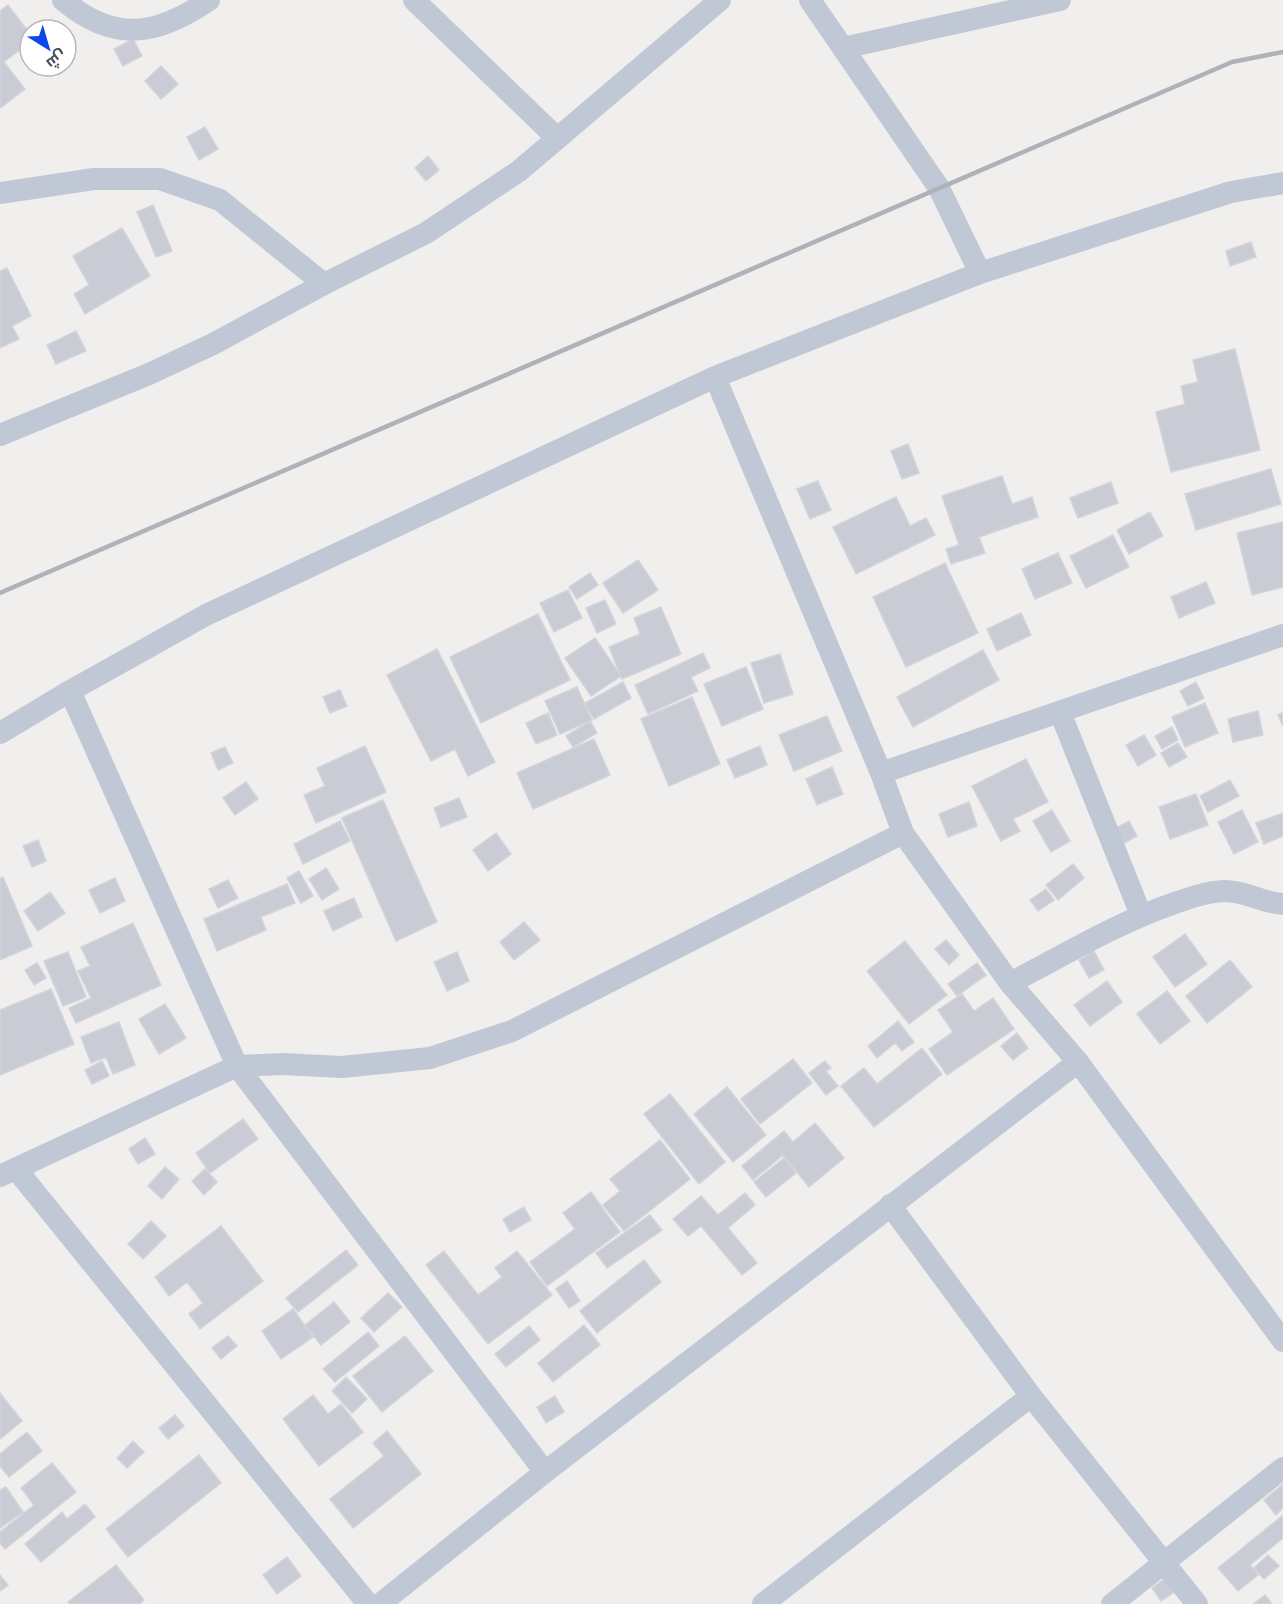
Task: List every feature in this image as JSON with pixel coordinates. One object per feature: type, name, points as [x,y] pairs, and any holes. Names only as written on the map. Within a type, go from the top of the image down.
[{"type":"street","points":[[63,0],[95,22],[115,28],[136,30],[157,27],[177,20],[208,0]]},
{"type":"street","points":[[414,0],[557,138]]},
{"type":"street","points":[[0,435],[192,354],[426,233],[519,171],[720,0]]},
{"type":"street","points":[[810,0],[939,188],[980,273]]},
{"type":"street","points":[[843,48],[1060,0]]},
{"type":"street","points":[[0,193],[94,179],[160,178],[220,200],[324,284]]},
{"type":"street","points":[[0,733],[206,615],[715,378],[980,273],[1231,192],[1283,183]]},
{"type":"street","points":[[715,378],[881,773],[903,833],[1010,983],[1078,1062],[1283,1341]]},
{"type":"street","points":[[881,773],[1283,635]]},
{"type":"street","points":[[70,691],[237,1066],[545,1472]]},
{"type":"street","points":[[1060,712],[1141,915]]},
{"type":"street","points":[[368,1604],[8,1172],[237,1066],[283,1064],[342,1067],[429,1058],[512,1031],[903,833]]},
{"type":"street","points":[[1010,983],[1141,915],[1204,893],[1227,891],[1248,894],[1268,902],[1283,904]]},
{"type":"street","points":[[380,1604],[545,1472],[1078,1062]]},
{"type":"street","points":[[890,1205],[1031,1395],[1197,1604]]},
{"type":"street","points":[[763,1604],[1031,1395]]},
{"type":"street","points":[[1112,1604],[1283,1468]]},
{"type":"building","points":[[8,5],[18,18],[18,51],[4,62],[25,89],[0,108],[0,11]]},
{"type":"building","points":[[133,39],[142,56],[123,66],[114,49]]},
{"type":"building","points":[[161,66],[178,84],[161,99],[145,81]]},
{"type":"building","points":[[205,127],[218,149],[199,160],[187,137]]},
{"type":"building","points":[[428,156],[439,170],[426,181],[415,168]]},
{"type":"building","points":[[153,205],[172,251],[156,257],[137,212]]},
{"type":"building","points":[[122,228],[150,276],[85,314],[74,294],[89,285],[73,256]]},
{"type":"building","points":[[1251,242],[1256,257],[1230,266],[1226,251]]},
{"type":"building","points":[[7,268],[31,316],[12,326],[19,339],[0,348],[0,271]]},
{"type":"building","points":[[76,331],[86,351],[56,364],[47,345]]},
{"type":"building","points":[[1235,349],[1260,450],[1171,472],[1156,412],[1185,404],[1181,386],[1198,382],[1193,360]]},
{"type":"building","points":[[908,444],[919,473],[902,479],[891,451]]},
{"type":"building","points":[[1271,469],[1281,504],[1196,530],[1185,494]]},
{"type":"building","points":[[1002,476],[1012,504],[1032,497],[1038,517],[979,537],[985,553],[951,564],[946,549],[959,545],[942,496]]},
{"type":"building","points":[[818,481],[831,510],[810,519],[797,489]]},
{"type":"building","points":[[1111,482],[1118,503],[1078,518],[1070,498]]},
{"type":"building","points":[[896,497],[910,526],[926,518],[935,535],[856,574],[833,527]]},
{"type":"building","points":[[1150,512],[1163,536],[1129,554],[1117,530]]},
{"type":"building","points":[[1283,522],[1283,587],[1252,595],[1237,533]]},
{"type":"building","points":[[1113,535],[1129,567],[1086,588],[1070,556]]},
{"type":"building","points":[[1058,553],[1072,583],[1035,599],[1022,569]]},
{"type":"building","points":[[638,560],[658,590],[623,613],[603,583]]},
{"type":"building","points":[[945,563],[978,633],[906,667],[873,597]]},
{"type":"building","points":[[590,573],[598,585],[577,599],[569,587]]},
{"type":"building","points":[[1206,582],[1215,603],[1179,618],[1171,597]]},
{"type":"building","points":[[568,590],[582,618],[554,632],[540,603]]},
{"type":"building","points":[[605,600],[616,624],[597,633],[586,608]]},
{"type":"building","points":[[661,607],[681,654],[622,679],[609,647],[640,634],[634,618]]},
{"type":"building","points":[[1021,613],[1031,635],[997,651],[987,629]]},
{"type":"building","points":[[538,614],[570,680],[481,723],[450,657]]},
{"type":"building","points":[[595,638],[621,676],[591,696],[565,658]]},
{"type":"building","points":[[437,649],[495,762],[468,776],[455,749],[431,761],[387,675]]},
{"type":"building","points":[[983,650],[999,680],[913,727],[897,697]]},
{"type":"building","points":[[703,653],[710,668],[691,677],[698,691],[648,714],[635,685]]},
{"type":"building","points":[[780,654],[793,694],[764,703],[751,663]]},
{"type":"building","points":[[746,667],[763,709],[722,726],[704,684]]},
{"type":"building","points":[[623,682],[631,698],[594,719],[585,703]]},
{"type":"building","points":[[1196,682],[1204,698],[1188,706],[1180,691]]},
{"type":"building","points":[[577,687],[592,720],[560,734],[545,701]]},
{"type":"building","points":[[340,690],[347,706],[330,713],[323,697]]},
{"type":"building","points":[[692,697],[720,764],[669,786],[641,719]]},
{"type":"building","points":[[1205,703],[1218,733],[1185,747],[1172,717]]},
{"type":"building","points":[[1258,711],[1263,735],[1233,742],[1228,719]]},
{"type":"building","points":[[1283,712],[1283,726],[1278,715]]},
{"type":"building","points":[[548,713],[557,735],[536,744],[526,723]]},
{"type":"building","points":[[827,716],[842,751],[794,771],[779,735]]},
{"type":"building","points":[[590,721],[597,733],[573,747],[566,736]]},
{"type":"building","points":[[1172,727],[1178,740],[1162,749],[1155,736]]},
{"type":"building","points":[[1144,735],[1156,755],[1138,766],[1126,745]]},
{"type":"building","points":[[594,739],[610,775],[533,809],[517,773]]},
{"type":"building","points":[[1178,743],[1187,757],[1169,767],[1161,753]]},
{"type":"building","points":[[365,746],[386,792],[316,823],[304,795],[325,786],[317,768]]},
{"type":"building","points":[[760,746],[767,765],[735,778],[727,760]]},
{"type":"building","points":[[225,747],[233,763],[218,770],[211,753]]},
{"type":"building","points":[[1026,759],[1048,802],[1013,819],[1020,831],[1001,841],[972,786]]},
{"type":"building","points":[[832,767],[843,794],[817,805],[806,779]]},
{"type":"building","points":[[1230,780],[1239,796],[1208,812],[1200,796]]},
{"type":"building","points":[[246,782],[258,799],[235,815],[223,798]]},
{"type":"building","points":[[1196,794],[1208,825],[1170,839],[1159,807]]},
{"type":"building","points":[[459,798],[467,817],[441,827],[434,808]]},
{"type":"building","points":[[383,800],[437,922],[396,941],[342,818]]},
{"type":"building","points":[[969,802],[977,826],[948,837],[939,814]]},
{"type":"building","points":[[1052,810],[1070,841],[1051,852],[1033,821]]},
{"type":"building","points":[[1242,810],[1258,842],[1234,854],[1218,822]]},
{"type":"building","points":[[1283,813],[1283,836],[1264,844],[1256,823]]},
{"type":"building","points":[[340,821],[350,841],[303,864],[294,844]]},
{"type":"building","points":[[1129,821],[1137,836],[1121,845],[1112,830]]},
{"type":"building","points":[[496,833],[511,854],[488,871],[473,850]]},
{"type":"building","points":[[38,840],[46,861],[32,867],[23,846]]},
{"type":"building","points":[[1073,864],[1084,878],[1058,900],[1046,885]]},
{"type":"building","points":[[326,868],[339,889],[322,900],[309,879]]},
{"type":"building","points":[[299,871],[313,896],[301,903],[287,878]]},
{"type":"building","points":[[3,877],[32,946],[0,960],[0,879]]},
{"type":"building","points":[[115,878],[125,901],[100,913],[89,890]]},
{"type":"building","points":[[228,880],[238,898],[218,908],[209,889]]},
{"type":"building","points":[[287,884],[295,903],[261,917],[266,930],[217,951],[204,919]]},
{"type":"building","points":[[1046,889],[1054,900],[1038,911],[1030,900]]},
{"type":"building","points":[[50,892],[65,913],[38,931],[24,911]]},
{"type":"building","points":[[354,898],[362,917],[333,931],[324,911]]},
{"type":"building","points":[[524,922],[540,940],[514,960],[500,942]]},
{"type":"building","points":[[133,923],[161,985],[76,1023],[69,1008],[91,998],[78,971],[90,966],[81,947]]},
{"type":"building","points":[[1185,934],[1207,964],[1175,987],[1153,957]]},
{"type":"building","points":[[946,940],[959,955],[949,965],[935,949]]},
{"type":"building","points":[[905,941],[947,995],[909,1024],[867,971]]},
{"type":"building","points":[[1094,951],[1104,970],[1089,978],[1079,960]]},
{"type":"building","points":[[68,952],[86,997],[63,1006],[44,961]]},
{"type":"building","points":[[457,952],[469,981],[447,991],[434,962]]},
{"type":"building","points":[[1230,960],[1252,987],[1207,1023],[1186,996]]},
{"type":"building","points":[[37,963],[46,978],[34,985],[25,970]]},
{"type":"building","points":[[977,963],[986,975],[957,996],[948,984]]},
{"type":"building","points":[[1107,981],[1122,1002],[1090,1026],[1074,1005]]},
{"type":"building","points":[[51,989],[74,1044],[0,1075],[0,1010]]},
{"type":"building","points":[[1167,991],[1190,1021],[1160,1044],[1137,1014]]},
{"type":"building","points":[[962,994],[974,1011],[993,998],[1014,1029],[947,1075],[929,1049],[953,1032],[938,1010]]},
{"type":"building","points":[[165,1004],[186,1038],[159,1054],[139,1019]]},
{"type":"building","points":[[898,1021],[914,1042],[902,1051],[895,1043],[877,1058],[868,1046]]},
{"type":"building","points":[[119,1022],[135,1065],[113,1074],[106,1057],[91,1063],[81,1037]]},
{"type":"building","points":[[1017,1033],[1028,1048],[1013,1060],[1001,1046]]},
{"type":"building","points":[[922,1048],[942,1074],[874,1127],[841,1086],[864,1068],[877,1084]]},
{"type":"building","points":[[793,1059],[812,1083],[760,1124],[741,1099]]},
{"type":"building","points":[[102,1061],[109,1076],[92,1084],[85,1070]]},
{"type":"building","points":[[825,1061],[831,1068],[826,1071],[838,1086],[826,1095],[809,1073]]},
{"type":"building","points":[[727,1087],[766,1135],[733,1162],[694,1114]]},
{"type":"building","points":[[670,1094],[725,1162],[699,1184],[644,1114]]},
{"type":"building","points":[[243,1119],[258,1139],[210,1173],[196,1153]]},
{"type":"building","points":[[815,1123],[844,1158],[809,1187],[783,1155],[753,1180],[742,1166],[784,1131],[793,1142]]},
{"type":"building","points":[[145,1138],[155,1154],[138,1164],[129,1149]]},
{"type":"building","points":[[660,1140],[690,1179],[624,1231],[603,1205],[620,1191],[610,1179]]},
{"type":"building","points":[[784,1158],[796,1173],[766,1197],[754,1182]]},
{"type":"building","points":[[165,1167],[179,1179],[162,1199],[148,1186]]},
{"type":"building","points":[[205,1169],[217,1182],[204,1195],[192,1181]]},
{"type":"building","points":[[591,1192],[620,1232],[547,1286],[530,1262],[575,1229],[563,1213]]},
{"type":"building","points":[[745,1193],[755,1205],[728,1228],[757,1263],[742,1275],[701,1226],[688,1236],[673,1219],[701,1196],[718,1215]]},
{"type":"building","points":[[524,1207],[531,1220],[510,1232],[503,1219]]},
{"type":"building","points":[[650,1215],[662,1230],[607,1268],[596,1253]]},
{"type":"building","points":[[151,1221],[166,1236],[143,1259],[128,1244]]},
{"type":"building","points":[[221,1226],[263,1281],[200,1329],[189,1314],[203,1303],[187,1282],[169,1296],[155,1277]]},
{"type":"building","points":[[346,1250],[358,1265],[298,1312],[286,1298]]},
{"type":"building","points":[[444,1251],[478,1295],[502,1277],[495,1268],[517,1251],[552,1295],[488,1344],[426,1265]]},
{"type":"building","points":[[644,1260],[661,1282],[597,1333],[580,1311]]},
{"type":"building","points":[[567,1281],[580,1301],[569,1308],[556,1289]]},
{"type":"building","points":[[388,1293],[402,1307],[374,1332],[361,1318]]},
{"type":"building","points":[[334,1302],[350,1322],[321,1345],[305,1325]]},
{"type":"building","points":[[293,1309],[313,1337],[281,1359],[262,1331]]},
{"type":"building","points":[[584,1325],[600,1345],[553,1382],[538,1363]]},
{"type":"building","points":[[529,1326],[540,1340],[506,1367],[495,1354]]},
{"type":"building","points":[[368,1332],[379,1346],[335,1382],[323,1369]]},
{"type":"building","points":[[228,1336],[237,1346],[221,1359],[212,1348]]},
{"type":"building","points":[[405,1336],[433,1371],[382,1412],[353,1376]]},
{"type":"building","points":[[346,1377],[367,1399],[352,1413],[332,1391]]},
{"type":"building","points":[[0,1393],[22,1421],[0,1439]]},
{"type":"building","points":[[313,1395],[328,1414],[341,1404],[363,1432],[319,1466],[283,1419]]},
{"type":"building","points":[[555,1396],[564,1412],[546,1423],[537,1407]]},
{"type":"building","points":[[175,1415],[184,1426],[168,1439],[159,1428]]},
{"type":"building","points":[[387,1431],[421,1474],[353,1528],[330,1499],[384,1456],[373,1443]]},
{"type":"building","points":[[27,1432],[42,1451],[9,1477],[0,1466],[0,1454]]},
{"type":"building","points":[[133,1441],[144,1452],[127,1468],[117,1458]]},
{"type":"building","points":[[199,1455],[221,1483],[128,1557],[106,1529]]},
{"type":"building","points":[[52,1463],[76,1492],[5,1549],[0,1543],[0,1532],[34,1505],[21,1488]]},
{"type":"building","points":[[1283,1484],[1283,1508],[1276,1515],[1264,1500]]},
{"type":"building","points":[[6,1487],[23,1512],[0,1528],[0,1490]]},
{"type":"building","points":[[85,1504],[95,1517],[41,1562],[25,1544],[62,1512],[67,1519]]},
{"type":"building","points":[[1283,1515],[1283,1538],[1250,1565],[1258,1575],[1238,1591],[1218,1568]]},
{"type":"building","points":[[1268,1555],[1279,1566],[1264,1579],[1254,1568]]},
{"type":"building","points":[[287,1557],[301,1576],[277,1594],[263,1575]]},
{"type":"building","points":[[116,1565],[144,1600],[140,1604],[70,1604],[68,1602]]},
{"type":"building","points":[[0,1575],[8,1585],[0,1591]]},
{"type":"building","points":[[1167,1577],[1177,1590],[1161,1601],[1152,1588]]},
{"type":"building","points":[[1265,1595],[1272,1604],[1253,1604]]},
{"type":"railway","points":[[0,593],[1232,62],[1283,52]]}]
